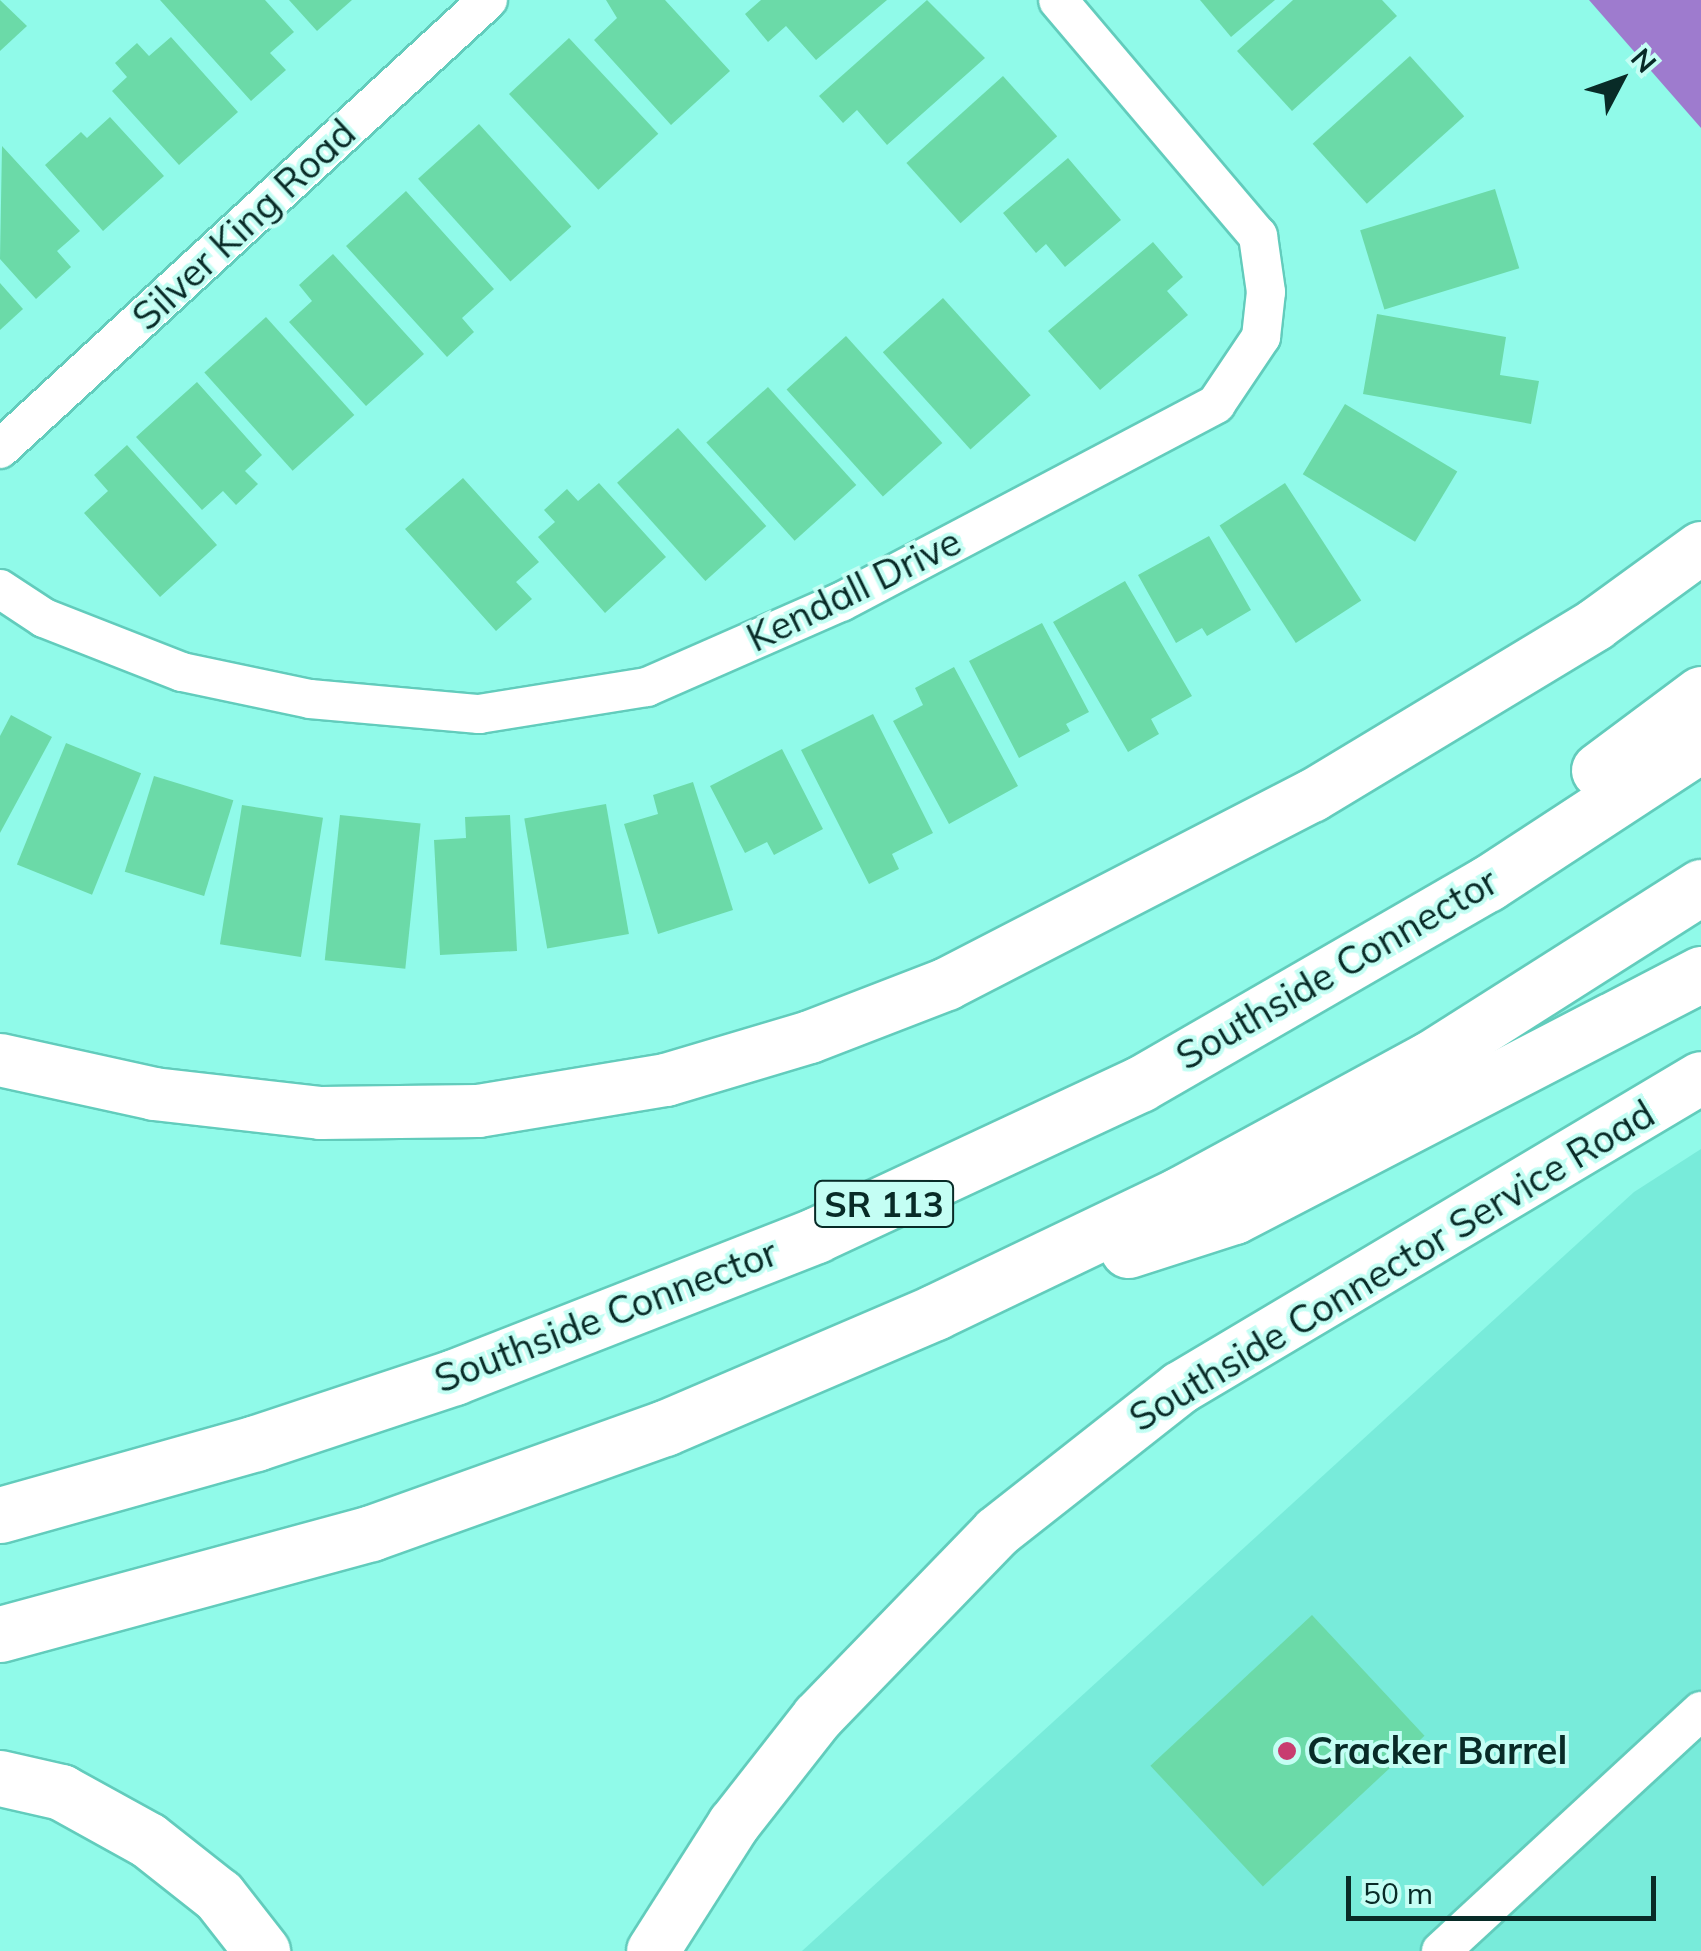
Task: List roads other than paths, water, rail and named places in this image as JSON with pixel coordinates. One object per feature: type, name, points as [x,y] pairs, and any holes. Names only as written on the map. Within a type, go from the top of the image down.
[{"type":"highway","points":[[979,1160],[1601,769],[1701,694]]},
{"type":"highway","name":"Southside Connector","points":[[0,1515],[256,1443],[454,1377],[816,1235],[1140,1084],[1487,884],[1701,744]]},
{"type":"highway","points":[[0,1634],[370,1533],[665,1428],[935,1312],[1178,1195],[1430,1058],[1701,888]]},
{"type":"highway","points":[[935,1312],[1234,1216],[1701,974]]},
{"type":"highway","points":[[0,1778],[61,1792],[148,1840],[219,1896],[262,1951]]},
{"type":"street","name":"Silver King Road","points":[[0,449],[488,0]]},
{"type":"street","name":"Kendall Drive","points":[[0,589],[44,618],[182,672],[310,699],[479,714],[647,687],[841,602],[1216,404],[1262,337],[1266,292],[1258,236],[1058,0]]},
{"type":"street","points":[[0,1060],[154,1094],[321,1113],[478,1111],[666,1080],[810,1037],[964,975],[1312,796],[1595,626],[1701,548]]},
{"type":"street","name":"Southside Connector Service Road","points":[[653,1951],[734,1824],[818,1717],[997,1532],[1180,1388],[1701,1078]]},
{"type":"street","points":[[1441,1951],[1701,1711]]},
{"type":"place","name":"Cracker Barrel","points":[[1287,1751]]}]
